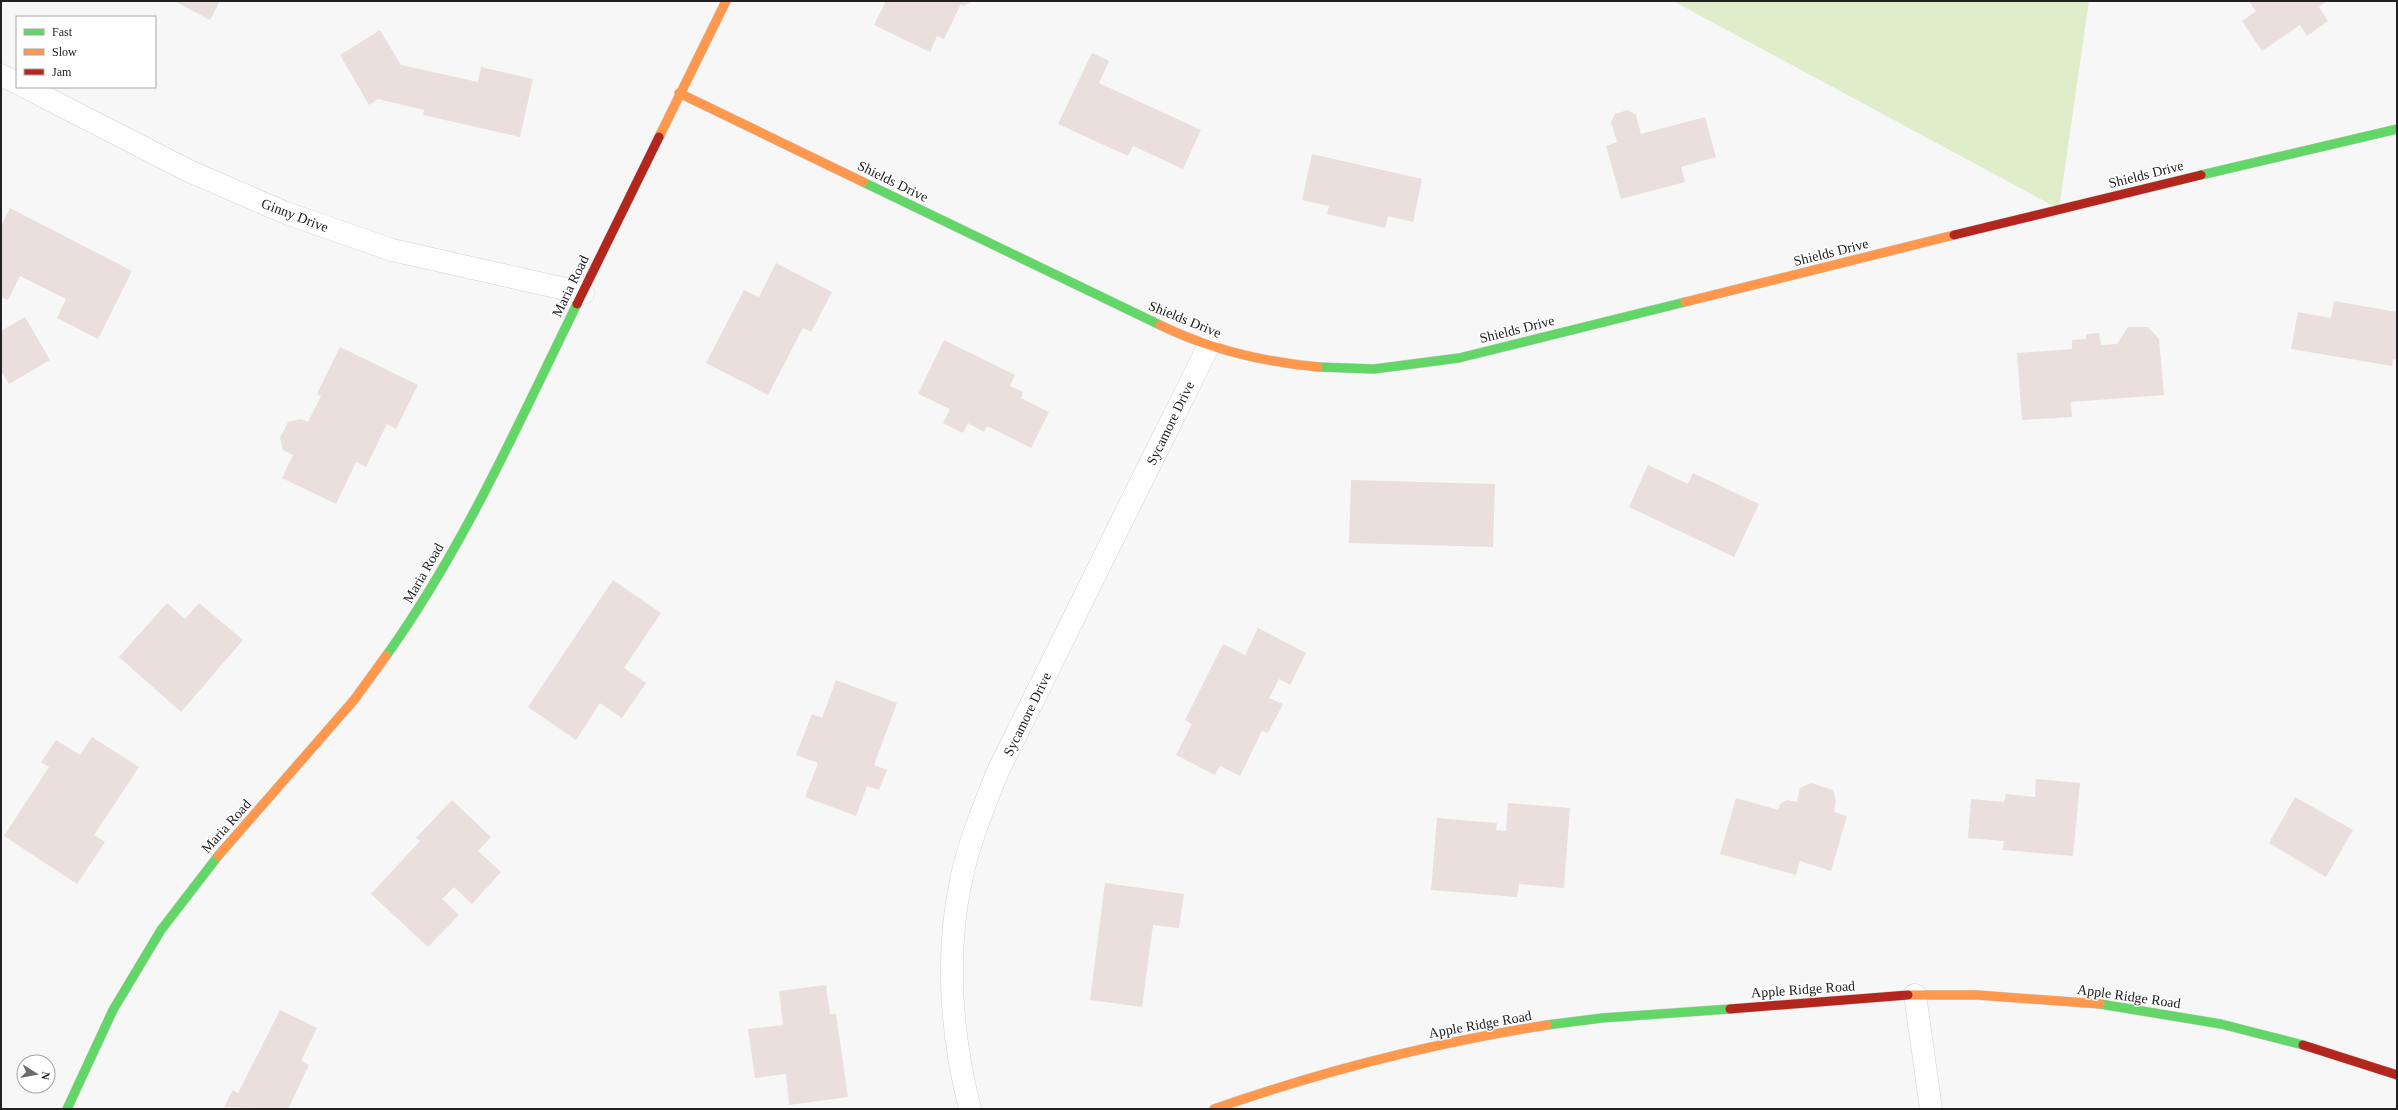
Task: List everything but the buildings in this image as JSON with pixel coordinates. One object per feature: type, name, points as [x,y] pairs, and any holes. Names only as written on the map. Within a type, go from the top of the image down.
[{"type":"street","name":"Maria Road","points":[[67,1109],[113,1010],[161,930],[207,869],[354,700],[418,611],[473,516],[679,93],[726,1]]},
{"type":"street","points":[[1,74],[16,82]]},
{"type":"street","name":"Ginny Drive","points":[[27,88],[189,171],[286,213],[392,250],[583,292]]},
{"type":"street","name":"Shields Drive","points":[[679,93],[1178,334],[1209,345],[1275,362],[1334,368],[1401,367],[1459,358],[2161,184],[2397,129]]},
{"type":"street","name":"Sycamore Drive","points":[[970,1109],[960,1068],[952,1011],[952,945],[961,880],[976,824],[998,771],[1209,345]]},
{"type":"street","points":[[1915,995],[1931,1109]]},
{"type":"street","name":"Apple Ridge Road","points":[[1214,1109],[1255,1094],[1368,1061],[1484,1035],[1602,1018],[1915,995],[2016,997],[2102,1005],[2194,1019],[2286,1040],[2397,1075]]},
{"type":"green space","points":[[1673,1],[2089,1],[2059,209]]},
{"type":"traffic: fast","points":[[2201,175],[2397,129]]},
{"type":"traffic: fast","points":[[863,182],[1160,325]]},
{"type":"traffic: fast","points":[[1318,367],[1374,369],[1459,358],[1685,302]]},
{"type":"traffic: fast","points":[[386,656],[414,615],[440,572],[489,484],[577,304]]},
{"type":"traffic: fast","points":[[67,1109],[113,1010],[161,930],[218,856]]},
{"type":"traffic: fast","points":[[2100,1004],[2221,1024],[2303,1045]]},
{"type":"traffic: fast","points":[[1547,1025],[1602,1018],[1730,1009]]},
{"type":"traffic: slow","points":[[659,137],[726,1]]},
{"type":"traffic: slow","points":[[679,93],[863,182]]},
{"type":"traffic: slow","points":[[1685,302],[1954,235]]},
{"type":"traffic: slow","points":[[1160,325],[1217,348],[1277,362],[1318,367]]},
{"type":"traffic: slow","points":[[218,856],[354,700],[386,656]]},
{"type":"traffic: slow","points":[[1908,995],[1977,995],[2100,1004]]},
{"type":"traffic: slow","points":[[1214,1109],[1337,1070],[1420,1049],[1547,1025]]},
{"type":"traffic: jam","points":[[577,304],[659,137]]},
{"type":"traffic: jam","points":[[1954,235],[2201,175]]},
{"type":"traffic: jam","points":[[1730,1009],[1908,995]]},
{"type":"traffic: jam","points":[[2303,1045],[2397,1075]]}]
